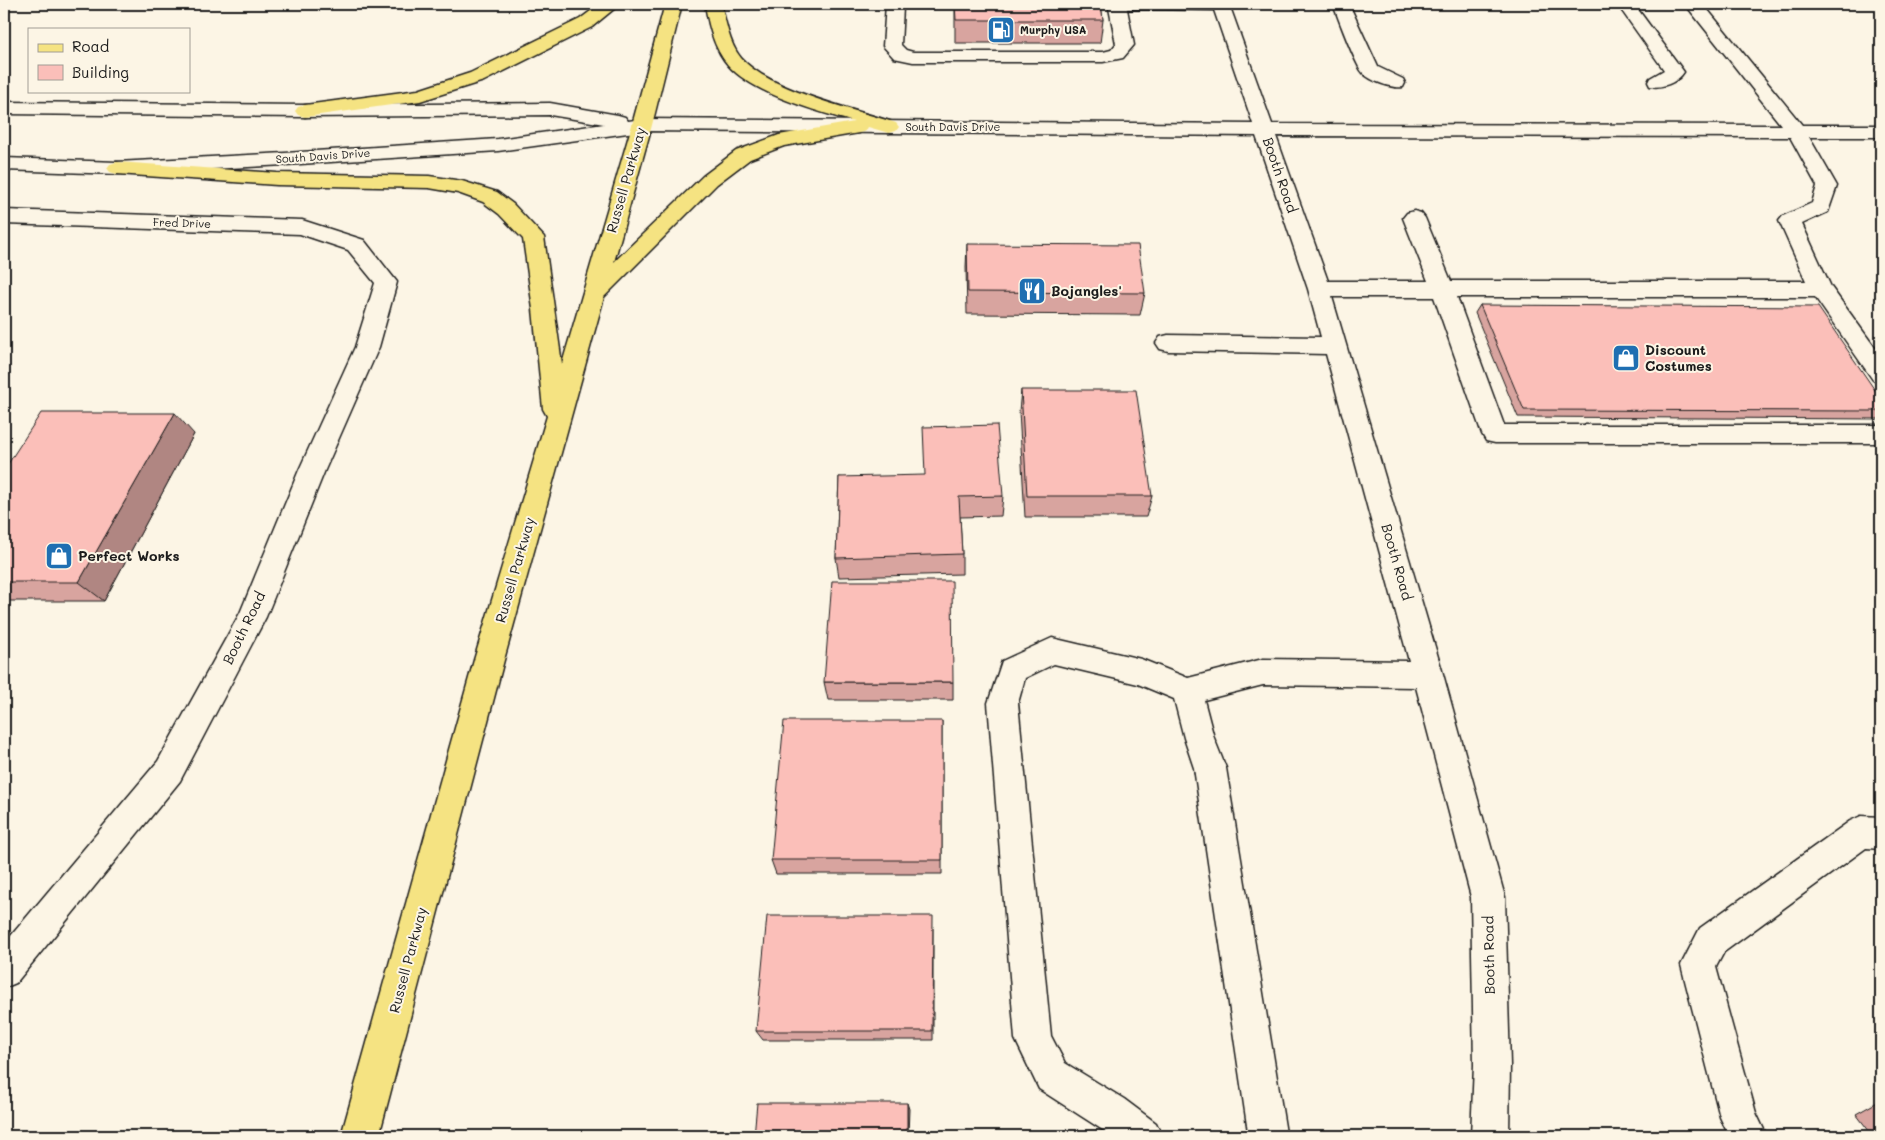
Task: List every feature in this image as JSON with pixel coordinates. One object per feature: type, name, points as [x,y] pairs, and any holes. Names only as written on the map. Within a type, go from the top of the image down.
[{"type":"main road","points":[[305,111],[420,95],[477,77],[586,23],[611,4]]},
{"type":"main road","name":"Russell Parkway","points":[[360,1136],[484,679],[642,125],[673,4]]},
{"type":"main road","points":[[713,4],[724,43],[734,61],[747,73],[786,92],[889,127]]},
{"type":"main road","points":[[592,296],[710,180],[742,155],[779,142],[859,126]]},
{"type":"main road","points":[[117,168],[277,179],[429,182],[462,187],[490,197],[533,237],[544,308],[557,424]]},
{"type":"street","points":[[896,4],[894,5],[892,46],[900,54],[913,57],[1093,58],[1103,58],[1117,54],[1125,45],[1116,4],[1221,4]]},
{"type":"street","name":"Booth Road","points":[[1221,4],[1319,289],[1428,674],[1488,897],[1492,1065],[1490,1136]]},
{"type":"street","points":[[1341,4],[1370,70],[1396,83]]},
{"type":"street","points":[[1625,4],[1675,72],[1657,82]]},
{"type":"street","points":[[1694,4],[1796,131],[1827,186],[1822,207],[1790,221],[1821,290],[1881,374]]},
{"type":"street","name":"South Davis Drive","points":[[4,108],[305,111],[550,109],[642,125]]},
{"type":"street","name":"South Davis Drive","points":[[4,164],[117,168],[498,145],[642,125],[1264,130],[1881,131]]},
{"type":"street","name":"Fred Drive","points":[[4,217],[302,228],[356,245]]},
{"type":"street","points":[[1414,218],[1443,290],[1495,434],[1881,434]]},
{"type":"street","name":"Booth Road","points":[[4,971],[169,771],[252,616],[312,470],[367,347],[386,282],[356,245]]},
{"type":"street","points":[[1319,289],[1821,290]]},
{"type":"street","points":[[1168,343],[1335,346]]},
{"type":"street","points":[[1143,1136],[1111,1112],[1052,1076],[1033,1039],[1003,703],[1012,670],[1052,651],[1141,672],[1187,691],[1263,672],[1428,674]]},
{"type":"street","points":[[1187,691],[1199,738],[1210,768],[1267,1133],[1264,1136]]},
{"type":"street","points":[[1748,1136],[1739,1117],[1698,965],[1712,940],[1861,832],[1881,833]]},
{"type":"building","points":[[955,4],[1101,4],[1103,20],[956,20]]},
{"type":"building","points":[[967,244],[1138,245],[1145,293],[968,292]]},
{"type":"building","points":[[1480,305],[1818,307],[1881,399],[1881,411],[1524,410]]},
{"type":"building","points":[[1021,390],[1136,390],[1152,496],[1027,496]]},
{"type":"building","points":[[41,413],[175,413],[79,582],[4,582],[4,470]]},
{"type":"building","points":[[997,425],[1003,496],[959,497],[962,554],[836,558],[839,477],[925,475],[923,427]]},
{"type":"building","points":[[832,581],[952,581],[953,682],[824,682]]},
{"type":"building","points":[[784,721],[942,721],[942,860],[771,860]]},
{"type":"building","points":[[767,916],[933,916],[932,1031],[756,1031]]},
{"type":"building","points":[[757,1103],[907,1103],[907,1136],[754,1136]]},
{"type":"place","name":"Murphy USA","points":[[1001,30]]},
{"type":"place","name":"Bojangles'","points":[[1032,291]]},
{"type":"place","name":"Discount Costumes","points":[[1626,358]]},
{"type":"place","name":"Perfect Works","points":[[59,556]]}]
